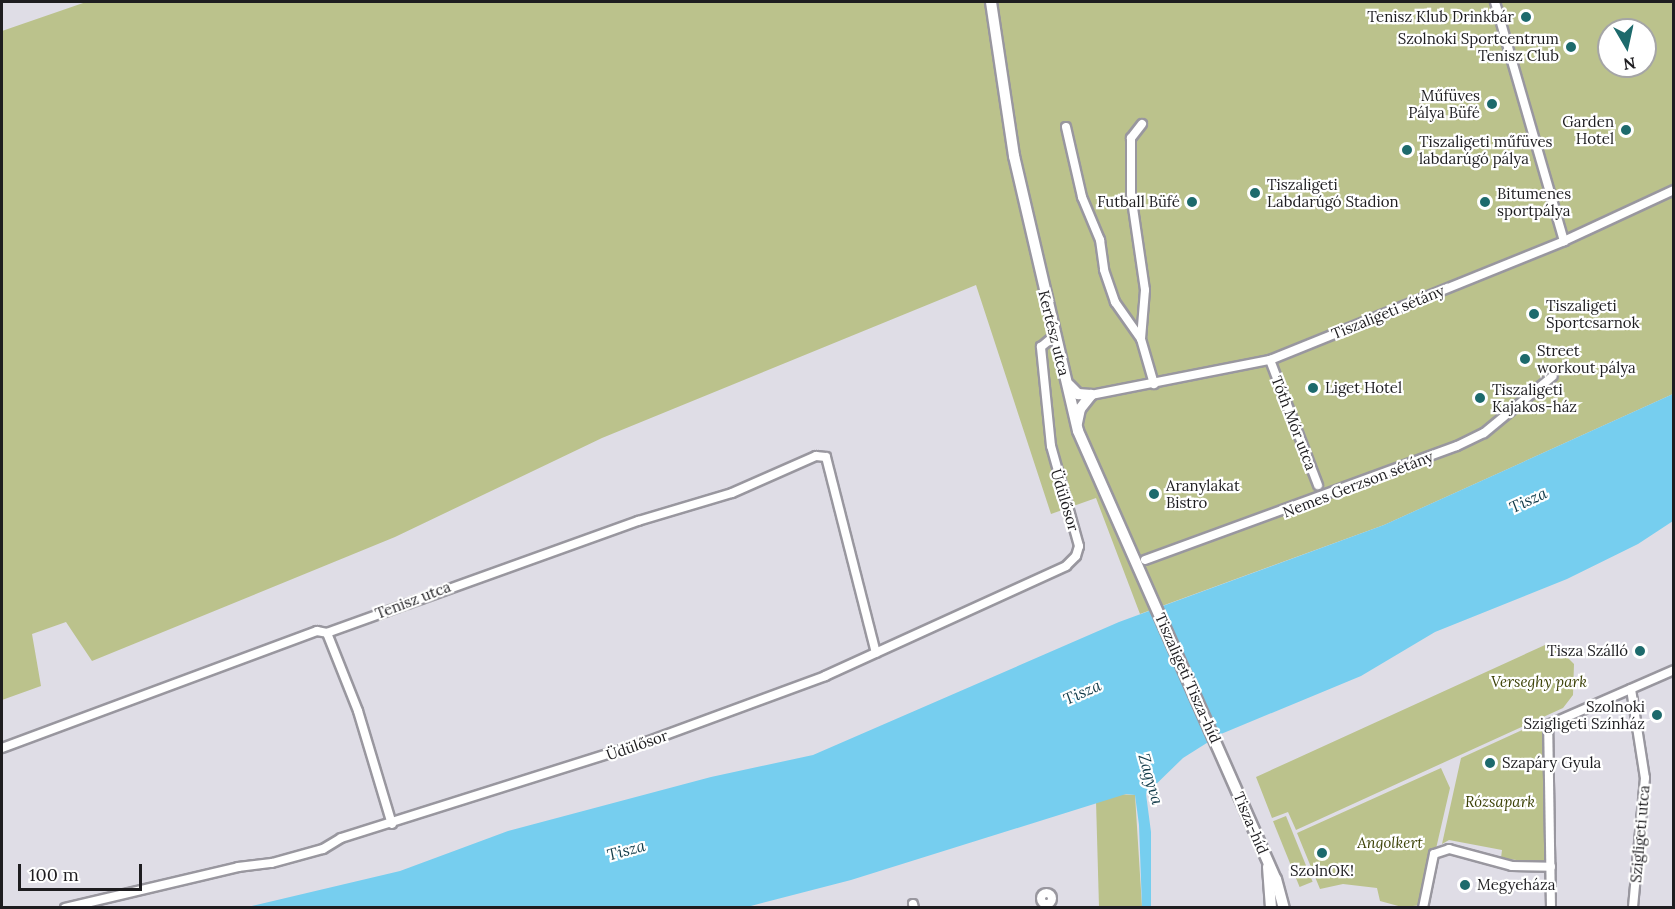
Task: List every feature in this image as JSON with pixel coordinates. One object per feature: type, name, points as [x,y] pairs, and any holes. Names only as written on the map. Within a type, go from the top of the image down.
[{"type":"main road","name":"Kertész utca","points":[[991,2],[1014,156],[1054,336],[1077,426],[1143,566]]},
{"type":"main road","points":[[1063,374],[1078,394],[1091,395]]},
{"type":"main road","points":[[1072,403],[1091,395]]},
{"type":"main road","points":[[1077,426],[1080,409],[1091,395]]},
{"type":"main road","name":"Tiszaligeti Tisza-híd","points":[[1143,566],[1235,785]]},
{"type":"main road","name":"Tisza-híd","points":[[1235,785],[1281,893],[1284,908]]},
{"type":"main road","points":[[1267,861],[1271,908]]},
{"type":"street","points":[[1496,2],[1564,242]]},
{"type":"street","points":[[1142,124],[1131,138],[1130,158],[1145,290],[1142,339],[1154,384]]},
{"type":"street","points":[[1066,127],[1082,197],[1100,240],[1104,270],[1115,302],[1142,339]]},
{"type":"street","name":"Tiszaligeti sétány","points":[[1091,395],[1270,360],[1564,242],[1674,190]]},
{"type":"street","name":"Üdülősor","points":[[65,908],[238,867],[272,863],[323,849],[341,838],[392,824],[717,718],[876,653],[1058,569],[1076,556],[1078,540],[1059,485],[1051,446],[1041,347],[1054,336]]},
{"type":"street","name":"Tóth Mór utca","points":[[1270,360],[1318,485]]},
{"type":"street","name":"Nemes Gerzson sétány","points":[[1143,566],[1457,446],[1484,433],[1553,376]]},
{"type":"street","name":"Tenisz utca","points":[[2,748],[317,631],[327,633],[605,532],[732,493],[816,456],[826,457],[876,653]]},
{"type":"street","points":[[327,633],[358,711],[392,824]]},
{"type":"street","points":[[1551,908],[1548,725],[1674,670]]},
{"type":"street","name":"Szigligeti utca","points":[[1631,689],[1645,778],[1633,908]]},
{"type":"street","points":[[1423,908],[1434,854],[1449,849],[1512,866],[1551,867]]},
{"type":"street","points":[[1281,893],[1289,908]]},
{"type":"green space","points":[[86,2],[1673,2],[1673,394],[1384,525],[1140,614],[1096,498],[1051,514],[976,285],[602,438],[395,537],[92,661],[66,622],[32,634],[41,686],[2,700],[2,31]]},
{"type":"green space","name":"Verseghy park","points":[[1545,645],[1557,647],[1574,664],[1573,695],[1563,708],[1296,830],[1288,812],[1272,818],[1256,777]]},
{"type":"green space","name":"Rózsapark","points":[[1531,726],[1546,727],[1548,864],[1501,858],[1502,850],[1449,840],[1442,844],[1461,758]]},
{"type":"green space","name":"Angolkert","points":[[1441,768],[1450,788],[1423,905],[1402,907],[1380,901],[1377,888],[1343,884],[1320,889],[1297,833]]},
{"type":"green space","points":[[1118,794],[1135,795],[1142,907],[1099,907],[1096,801]]},
{"type":"green space","points":[[1286,816],[1313,882],[1300,887],[1273,821]]},
{"type":"water","points":[[1673,394],[1673,521],[1638,544],[1567,579],[1435,632],[1361,676],[1221,734],[1183,758],[1146,794],[1151,832],[1151,907],[1142,907],[1139,825],[1135,795],[1126,794],[851,880],[747,907],[243,908],[400,871],[508,831],[711,777],[813,755],[1119,622],[1384,525]]},
{"type":"place","name":"Tenisz Klub Drinkbár","points":[[1526,17]]},
{"type":"place","name":"Szolnoki Sportcentrum Tenisz Club","points":[[1571,47]]},
{"type":"place","name":"Műfüves Pálya Büfé","points":[[1492,104]]},
{"type":"place","name":"Garden Hotel","points":[[1626,130]]},
{"type":"place","name":"Tiszaligeti műfüves labdarúgó pálya","points":[[1407,150]]},
{"type":"place","name":"Tiszaligeti Labdarúgó Stadion","points":[[1255,193]]},
{"type":"place","name":"Futball Büfé","points":[[1192,202]]},
{"type":"place","name":"Bitumenes sportpálya","points":[[1485,202]]},
{"type":"place","name":"Tiszaligeti Sportcsarnok","points":[[1534,314]]},
{"type":"place","name":"Street workout pálya","points":[[1525,359]]},
{"type":"place","name":"Liget Hotel","points":[[1313,388]]},
{"type":"place","name":"Tiszaligeti Kajakos-ház","points":[[1480,398]]},
{"type":"place","name":"Aranylakat Bistro","points":[[1154,494]]},
{"type":"place","name":"Tisza Szálló","points":[[1640,651]]},
{"type":"place","name":"Szolnoki Szigligeti Színház","points":[[1657,715]]},
{"type":"place","name":"Szapáry Gyula","points":[[1490,763]]},
{"type":"place","name":"SzolnOK!","points":[[1322,853]]},
{"type":"place","name":"Megyeháza","points":[[1465,885]]},
{"type":"water label","name":"Tisza","points":[[1528,500]]},
{"type":"water label","name":"Tisza","points":[[1082,692]]},
{"type":"water label","name":"Zagyva","points":[[1151,779]]},
{"type":"water label","name":"Tisza","points":[[626,850]]}]
